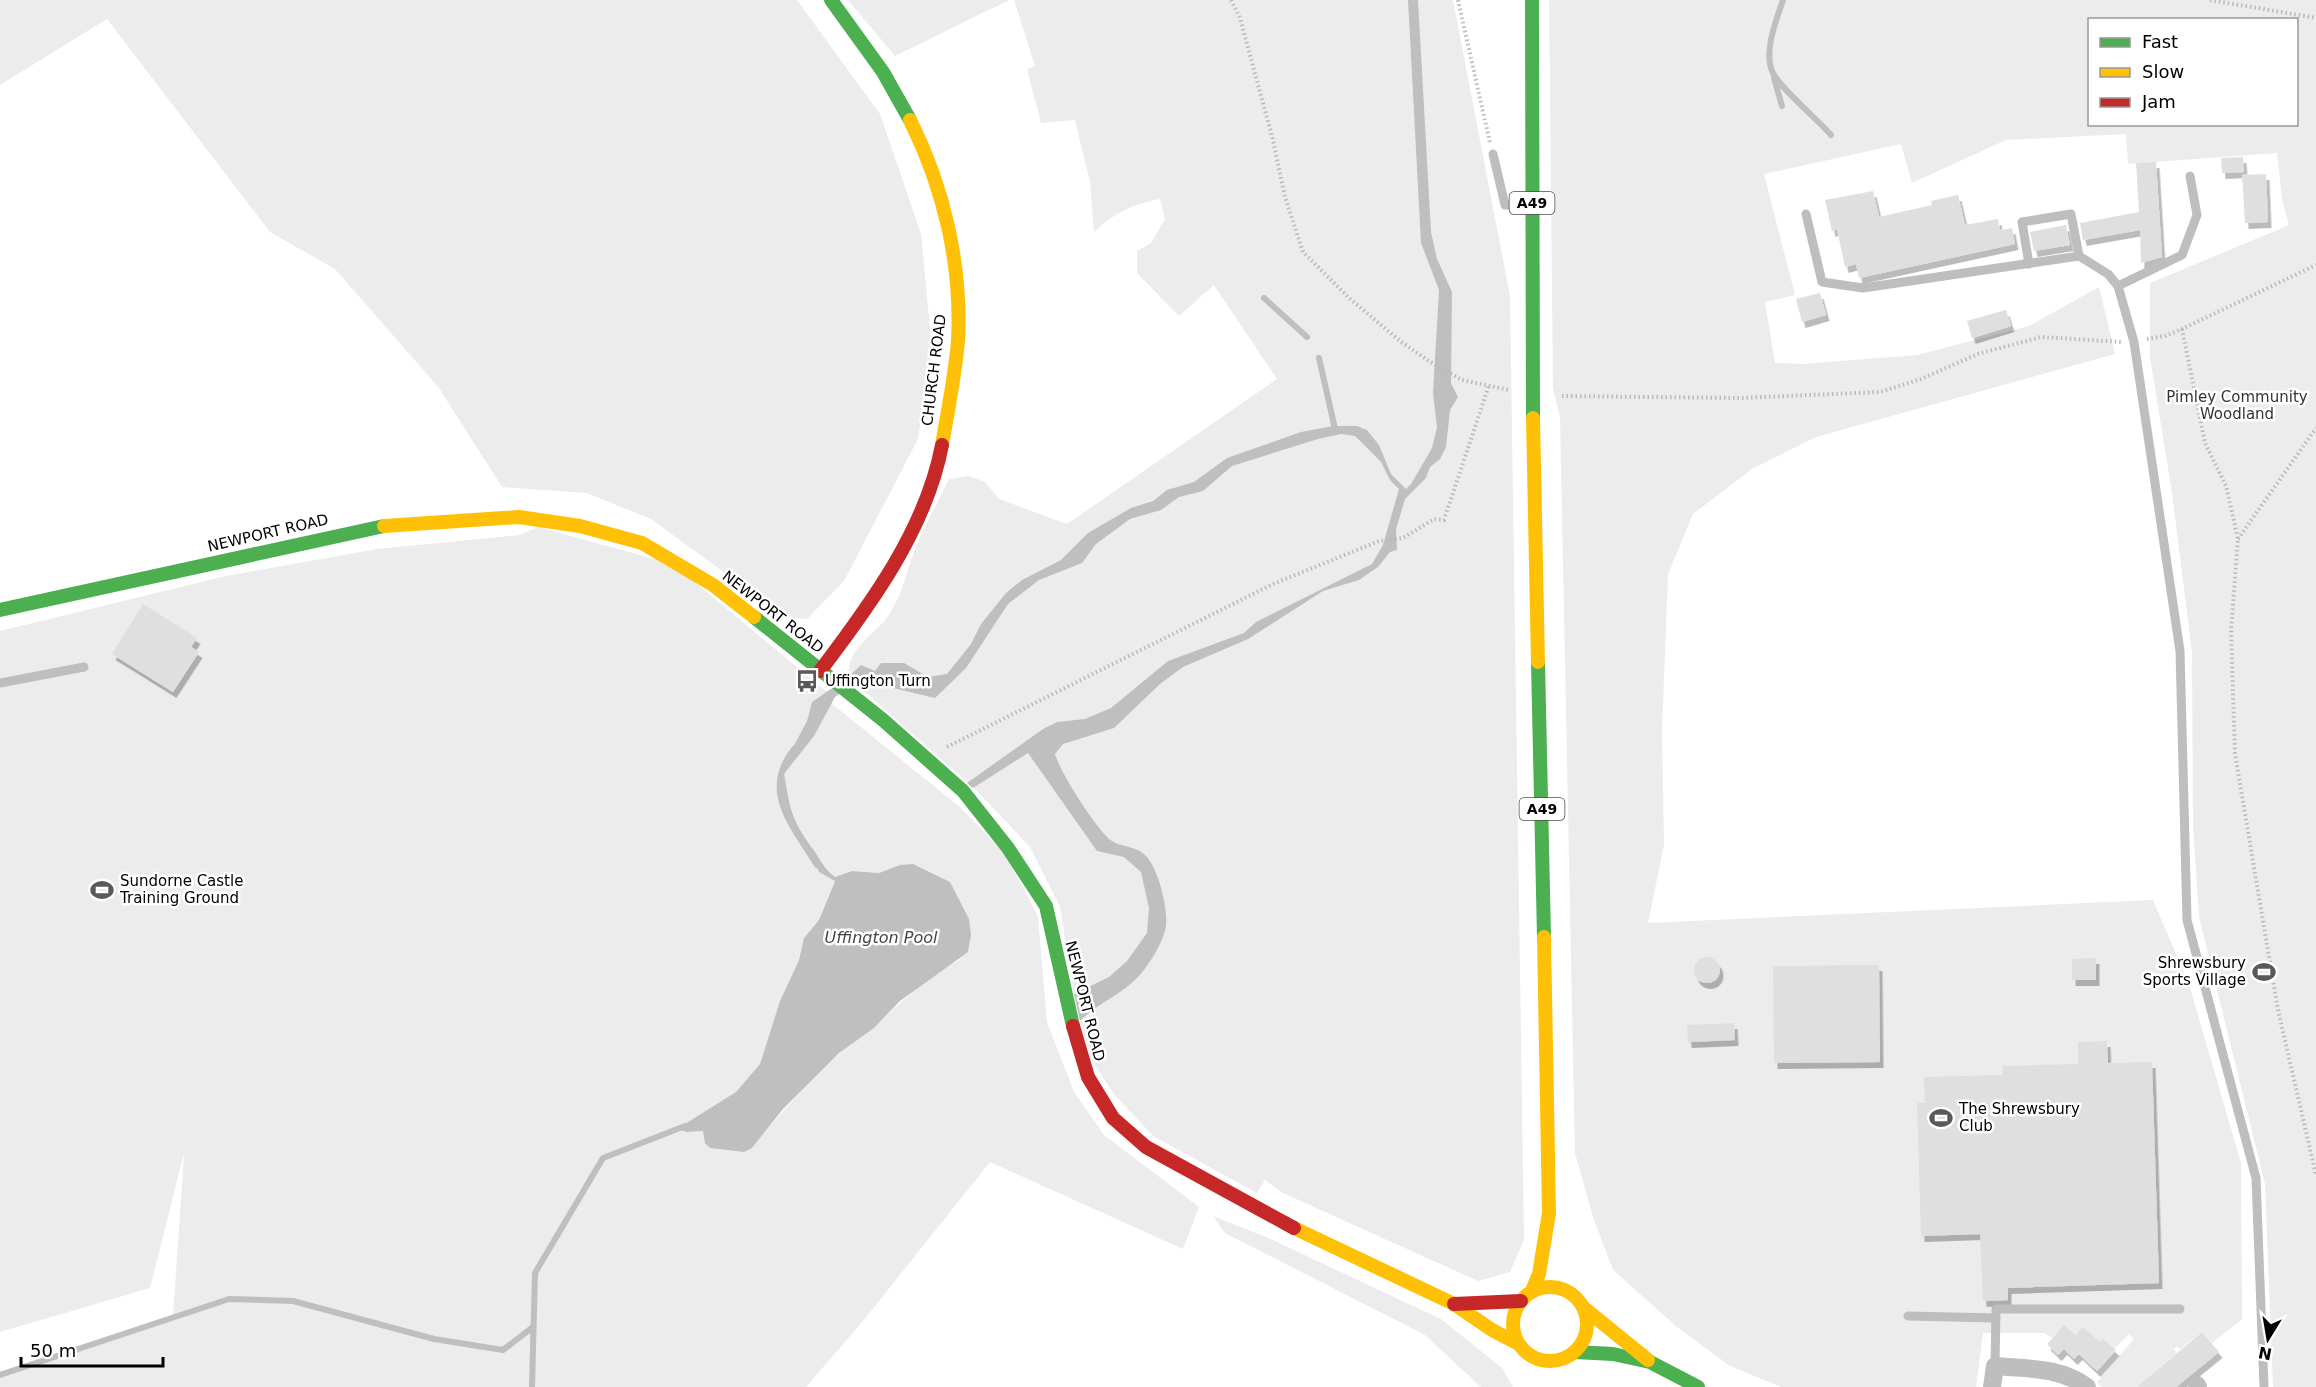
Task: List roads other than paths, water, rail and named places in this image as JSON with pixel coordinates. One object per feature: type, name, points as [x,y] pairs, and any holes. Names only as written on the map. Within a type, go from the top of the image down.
[{"type":"main road","name":"CHURCH ROAD","points":[[824,674],[868,606],[912,526],[934,473],[952,385],[958,327],[955,268],[943,208],[924,150],[888,78],[831,0]]},
{"type":"main road","name":"A49","points":[[1532,0],[1533,405],[1549,1213],[1539,1274],[1532,1291]]},
{"type":"main road","name":"NEWPORT ROAD","points":[[0,610],[376,526],[519,517],[580,526],[642,543],[713,585],[852,696],[963,791],[1008,848],[1046,906],[1064,995],[1088,1077],[1113,1118],[1146,1148],[1314,1240],[1454,1304],[1520,1347]]},
{"type":"main road","name":"A49","points":[[1549,1213],[1557,1245]]},
{"type":"main road","points":[[1564,1274],[1569,1292],[1584,1308],[1634,1346],[1650,1362]]},
{"type":"main road","points":[[1526,1368],[1514,1335],[1513,1317],[1521,1301],[1532,1291],[1551,1287],[1569,1292]]},
{"type":"main road","name":"NEWPORT ROAD","points":[[1454,1304],[1521,1301]]},
{"type":"main road","points":[[1562,1377],[1572,1354],[1581,1345],[1587,1326],[1584,1308]]},
{"type":"main road","points":[[1520,1347],[1531,1357],[1550,1362],[1572,1354],[1613,1354],[1650,1362],[1698,1387]]},
{"type":"street","points":[[1992,1387],[1995,1366],[2058,1371],[2069,1375],[2087,1387]]},
{"type":"lane","points":[[1493,154],[1505,205],[1532,206]]},
{"type":"lane","points":[[2118,286],[2181,255],[2197,216],[2190,176]]},
{"type":"lane","points":[[1806,214],[1822,282],[1863,288],[2079,256],[2108,274],[2118,286],[2134,342],[2180,651],[2187,920],[2256,1178],[2264,1387]]},
{"type":"lane","points":[[2029,264],[2022,222],[2071,214],[2079,256]]},
{"type":"lane","points":[[0,683],[84,667]]},
{"type":"lane","points":[[1995,1366],[1996,1310],[2180,1309]]},
{"type":"lane","points":[[1908,1316],[1996,1318]]},
{"type":"water","name":"Uffington Pool","points":[[1408,0],[1418,0],[1431,232],[1437,259],[1452,292],[1451,383],[1458,397],[1450,410],[1446,447],[1440,459],[1430,467],[1426,478],[1405,499],[1396,529],[1397,550],[1390,552],[1378,567],[1359,580],[1323,591],[1248,639],[1183,667],[1160,684],[1114,728],[1063,744],[1055,754],[1071,786],[1109,839],[1142,852],[1154,869],[1164,899],[1166,925],[1159,946],[1151,960],[1131,983],[1093,1009],[1080,1021],[1074,994],[1109,977],[1127,961],[1147,933],[1149,908],[1141,872],[1124,857],[1097,851],[1028,753],[973,788],[967,783],[1043,729],[1057,722],[1085,719],[1111,708],[1168,661],[1244,633],[1256,622],[1372,564],[1383,545],[1399,489],[1390,480],[1381,462],[1355,436],[1341,434],[1318,439],[1232,466],[1203,491],[1179,497],[1161,510],[1130,519],[1096,544],[1082,563],[1039,580],[1008,604],[966,668],[935,698],[885,686],[876,681],[854,684],[835,697],[814,736],[784,774],[790,805],[799,828],[825,867],[835,877],[852,871],[879,873],[900,865],[913,864],[950,882],[969,919],[971,935],[968,952],[900,1001],[874,1028],[839,1053],[783,1109],[752,1148],[744,1152],[710,1148],[705,1143],[703,1131],[687,1132],[677,1129],[736,1092],[760,1064],[780,1001],[799,960],[804,938],[819,920],[835,881],[819,872],[808,848],[793,832],[780,784],[783,766],[807,721],[812,702],[861,665],[875,671],[881,663],[904,663],[928,677],[947,674],[971,644],[981,624],[1006,593],[1022,580],[1061,560],[1088,533],[1131,508],[1153,501],[1167,490],[1194,482],[1227,458],[1301,432],[1333,426],[1357,426],[1367,430],[1379,445],[1391,474],[1406,489],[1411,484],[1432,448],[1437,427],[1433,393],[1439,290],[1421,243]]},
{"type":"waterway","points":[[1783,0],[1770,46],[1770,65],[1783,87],[1831,135]]},
{"type":"waterway","points":[[1774,78],[1782,106]]},
{"type":"waterway","points":[[1264,298],[1307,337]]},
{"type":"waterway","points":[[1319,358],[1335,429]]},
{"type":"waterway","points":[[794,749],[784,765],[780,780],[780,795],[791,823],[817,865]]},
{"type":"waterway","points":[[532,1387],[535,1273],[603,1158],[685,1126]]},
{"type":"waterway","points":[[0,1375],[229,1299],[293,1301],[434,1339],[503,1350],[533,1327]]},
{"type":"place","name":"Uffington Turn","points":[[807,681]]},
{"type":"place","name":"Sundorne Castle Training Ground","points":[[102,890]]},
{"type":"place","name":"Shrewsbury Sports Village","points":[[2264,972]]},
{"type":"place","name":"The Shrewsbury Club","points":[[1941,1118]]},
{"type":"park label","name":"Pimley Community Woodland","points":[[2237,406]]}]
